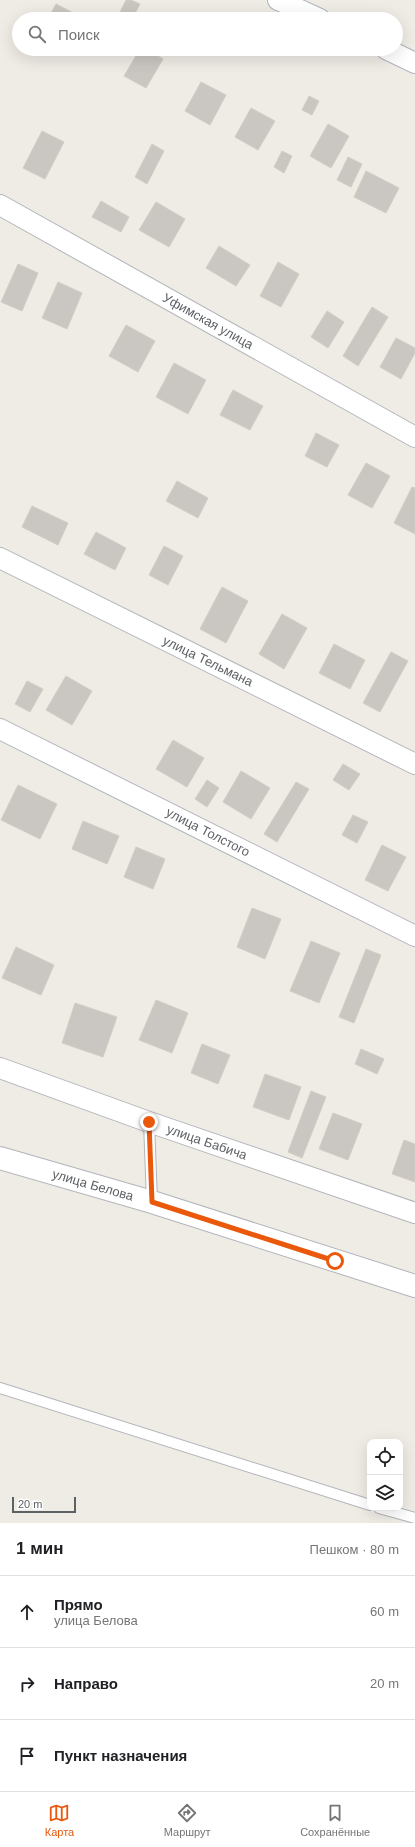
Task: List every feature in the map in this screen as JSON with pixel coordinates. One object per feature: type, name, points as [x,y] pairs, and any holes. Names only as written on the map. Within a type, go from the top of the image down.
[{"type":"main road","name":"улица Белова","points":[[0,1158],[152,1202],[415,1286]]},
{"type":"street","points":[[278,0],[305,12]]},
{"type":"street","points":[[400,56],[415,63]]},
{"type":"street","name":"Уфимская улица","points":[[0,205],[415,437]]},
{"type":"street","name":"улица Тельмана","points":[[0,558],[415,764]]},
{"type":"street","name":"улица Толстого","points":[[0,729],[415,936]]},
{"type":"street","name":"улица Бабича","points":[[0,1068],[149,1122],[415,1213]]},
{"type":"lane","points":[[149,1122],[152,1202]]},
{"type":"lane","points":[[0,1388],[367,1504]]},
{"type":"lane","points":[[390,1511],[415,1518]]},
{"type":"building","points":[[126,0],[131,0],[140,4],[136,12],[120,12]]},
{"type":"building","points":[[56,4],[71,12],[52,12]]},
{"type":"building","points":[[136,56],[158,56],[163,59],[146,88],[124,76]]},
{"type":"building","points":[[201,82],[226,95],[210,125],[185,111]]},
{"type":"building","points":[[309,96],[319,101],[312,115],[302,110]]},
{"type":"building","points":[[251,108],[275,121],[258,150],[235,137]]},
{"type":"building","points":[[328,124],[349,136],[331,168],[310,156]]},
{"type":"building","points":[[42,131],[64,142],[45,179],[23,168]]},
{"type":"building","points":[[152,144],[164,151],[147,184],[135,177]]},
{"type":"building","points":[[282,151],[292,156],[284,173],[274,167]]},
{"type":"building","points":[[348,157],[362,164],[351,187],[337,180]]},
{"type":"building","points":[[366,171],[399,188],[386,213],[354,197]]},
{"type":"building","points":[[101,201],[129,217],[121,232],[92,217]]},
{"type":"building","points":[[156,202],[185,219],[169,247],[139,230]]},
{"type":"building","points":[[219,246],[250,265],[236,286],[206,268]]},
{"type":"building","points":[[278,262],[299,274],[281,307],[260,296]]},
{"type":"building","points":[[18,264],[38,273],[22,311],[1,302]]},
{"type":"building","points":[[58,282],[82,293],[67,329],[42,318]]},
{"type":"building","points":[[372,307],[388,317],[358,366],[343,356]]},
{"type":"building","points":[[327,311],[344,322],[328,348],[311,337]]},
{"type":"building","points":[[126,325],[155,341],[138,372],[109,356]]},
{"type":"building","points":[[396,338],[415,348],[415,353],[401,379],[380,367]]},
{"type":"building","points":[[174,363],[206,380],[188,414],[156,397]]},
{"type":"building","points":[[233,390],[263,406],[250,430],[220,415]]},
{"type":"building","points":[[316,433],[339,445],[327,467],[305,456]]},
{"type":"building","points":[[366,463],[390,476],[372,508],[348,495]]},
{"type":"building","points":[[177,481],[208,498],[198,518],[166,501]]},
{"type":"building","points":[[412,487],[415,488],[415,534],[394,523]]},
{"type":"building","points":[[32,506],[68,523],[58,545],[22,527]]},
{"type":"building","points":[[96,532],[126,548],[115,570],[84,554]]},
{"type":"building","points":[[164,546],[183,556],[168,585],[149,575]]},
{"type":"building","points":[[222,587],[248,601],[226,643],[200,629]]},
{"type":"building","points":[[282,614],[307,628],[284,669],[259,654]]},
{"type":"building","points":[[334,644],[365,660],[350,689],[319,673]]},
{"type":"building","points":[[391,652],[408,661],[380,712],[363,703]]},
{"type":"building","points":[[66,676],[92,691],[72,725],[46,710]]},
{"type":"building","points":[[27,681],[43,689],[30,712],[15,704]]},
{"type":"building","points":[[173,740],[204,758],[187,787],[156,769]]},
{"type":"building","points":[[343,764],[360,774],[349,790],[333,780]]},
{"type":"building","points":[[241,771],[270,788],[251,819],[223,802]]},
{"type":"building","points":[[207,780],[219,788],[207,807],[195,799]]},
{"type":"building","points":[[296,782],[309,789],[277,842],[264,834]]},
{"type":"building","points":[[18,785],[57,804],[40,839],[1,820]]},
{"type":"building","points":[[353,815],[368,822],[357,843],[342,835]]},
{"type":"building","points":[[83,821],[119,836],[107,864],[72,849]]},
{"type":"building","points":[[382,845],[406,857],[388,891],[365,880]]},
{"type":"building","points":[[136,847],[165,859],[153,889],[124,877]]},
{"type":"building","points":[[252,908],[281,919],[265,959],[237,947]]},
{"type":"building","points":[[311,941],[340,953],[319,1003],[290,991]]},
{"type":"building","points":[[16,947],[54,965],[41,995],[2,978]]},
{"type":"building","points":[[366,949],[381,955],[354,1023],[339,1017]]},
{"type":"building","points":[[156,1000],[188,1013],[172,1053],[139,1040]]},
{"type":"building","points":[[75,1003],[117,1017],[103,1057],[62,1043]]},
{"type":"building","points":[[202,1044],[230,1055],[218,1084],[191,1073]]},
{"type":"building","points":[[361,1049],[384,1059],[377,1074],[355,1064]]},
{"type":"building","points":[[265,1074],[301,1087],[289,1120],[253,1107]]},
{"type":"building","points":[[311,1091],[326,1097],[302,1158],[288,1152]]},
{"type":"building","points":[[333,1113],[362,1124],[348,1160],[319,1149]]},
{"type":"building","points":[[404,1140],[415,1144],[415,1182],[392,1174]]},
{"type":"route","points":[[149,1122],[152,1202],[335,1261]]}]
